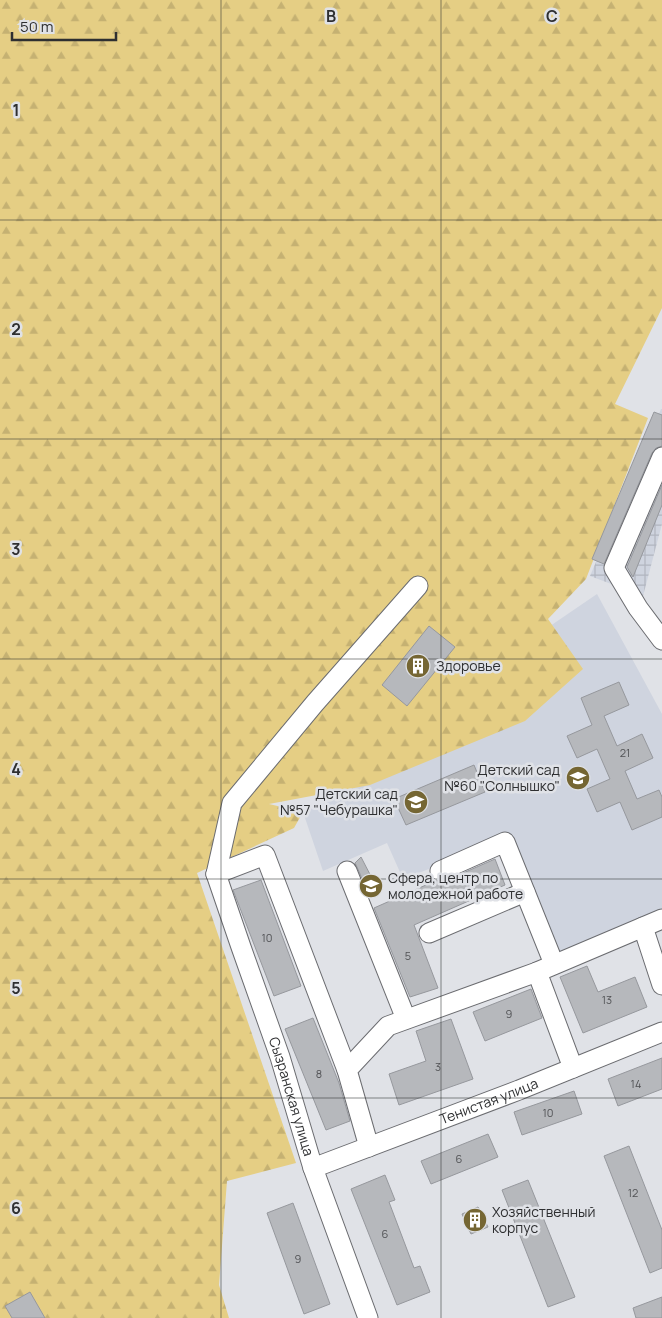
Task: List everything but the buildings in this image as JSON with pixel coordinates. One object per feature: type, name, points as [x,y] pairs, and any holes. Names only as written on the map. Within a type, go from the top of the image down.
[{"type":"street","points":[[662,457],[614,568],[638,608],[662,640]]},
{"type":"street","points":[[216,874],[232,803],[315,703],[418,586]]},
{"type":"street","points":[[440,871],[505,842],[554,964]]},
{"type":"street","points":[[216,874],[265,855],[347,1070],[369,1147]]},
{"type":"street","points":[[347,871],[406,1020]]},
{"type":"street","name":"Сызранская улица","points":[[216,874],[240,948],[280,1057],[313,1168],[368,1318]]},
{"type":"street","points":[[429,933],[525,892]]},
{"type":"street","points":[[347,1070],[388,1026],[537,972],[662,919]]},
{"type":"street","points":[[643,927],[662,985]]},
{"type":"street","points":[[537,972],[572,1068]]},
{"type":"street","name":"Тенистая улица","points":[[313,1168],[519,1090],[662,1032]]},
{"type":"shaded area","points":[[661,409],[662,524],[643,596],[590,576]]},
{"type":"shaded area","name":"Детский сад №60 \"Солнышко\"","points":[[597,594],[662,714],[662,915],[559,960],[509,838],[403,879],[387,843],[323,871],[303,812],[353,791],[347,775],[512,652]]},
{"type":"green space","points":[[0,0],[662,0],[662,308],[615,404],[648,418],[586,579],[548,619],[583,669],[525,721],[370,785],[269,804],[303,812],[294,828],[197,873],[296,1163],[227,1181],[219,1285],[229,1318],[0,1318]]},
{"type":"place","name":"Здоровье","points":[[418,666]]},
{"type":"place","name":"Детский сад №60 \"Солнышко\"","points":[[578,778]]},
{"type":"place","name":"Детский сад №57 \"Чебурашка\"","points":[[416,802]]},
{"type":"place","name":"Сфера, центр по молодежной работе","points":[[371,886]]},
{"type":"place","name":"Хозяйственный корпус","points":[[475,1220]]}]
